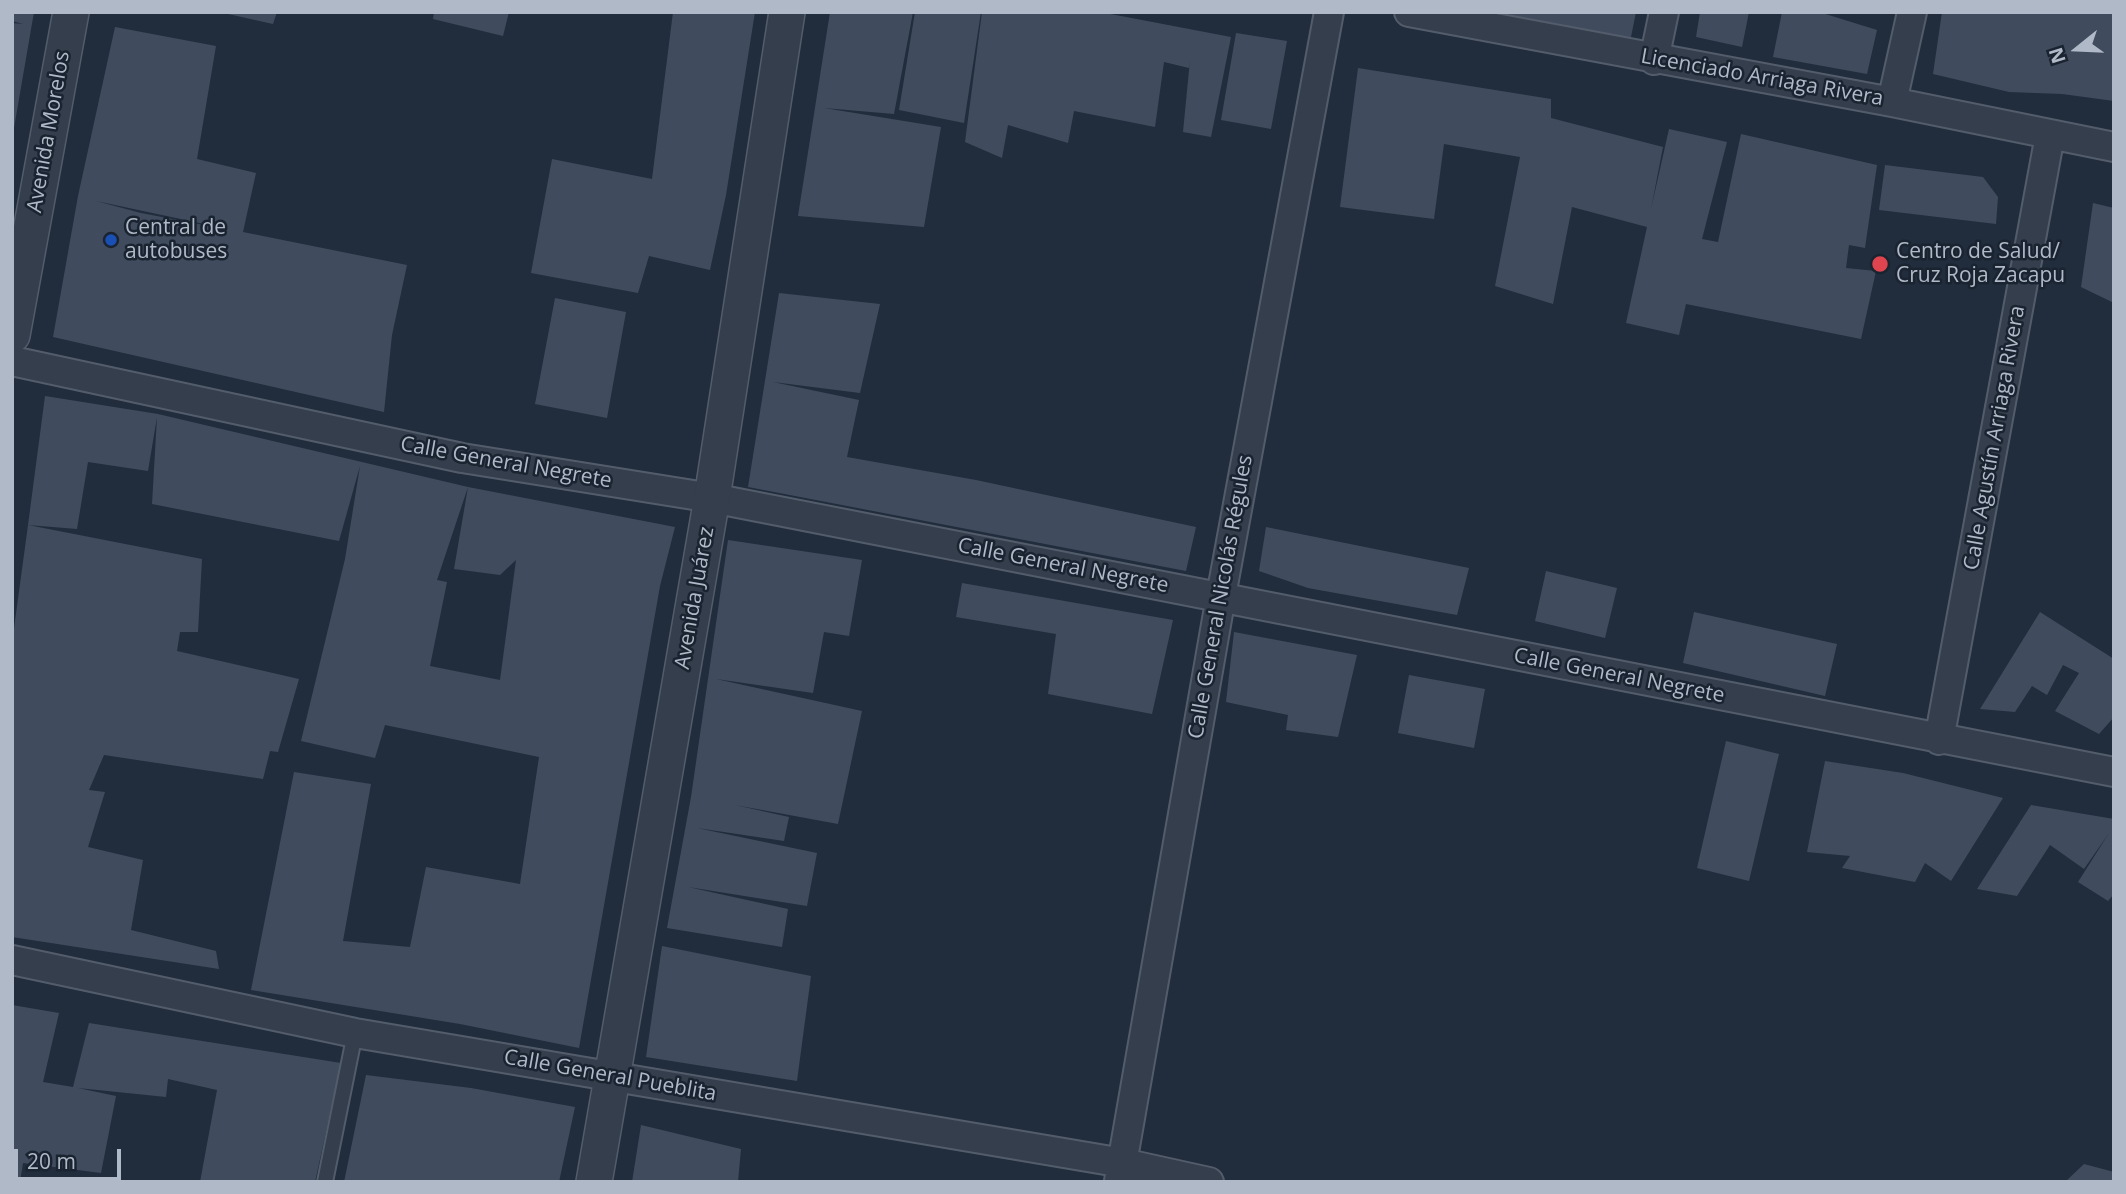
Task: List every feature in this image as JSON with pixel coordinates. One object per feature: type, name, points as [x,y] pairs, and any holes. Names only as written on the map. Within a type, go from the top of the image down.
[{"type":"street","name":"Avenida Morelos","points":[[12,335],[71,12]]},
{"type":"street","name":"Avenida Juárez","points":[[594,1182],[712,498],[787,12]]},
{"type":"street","name":"Calle General Nicolás Régules","points":[[1121,1172],[1221,596],[1329,12]]},
{"type":"street","name":"Licenciado Arriaga Rivera","points":[[1409,12],[1654,60],[1892,102],[2114,147]]},
{"type":"street","points":[[1654,60],[1664,12]]},
{"type":"street","points":[[1892,102],[1912,12]]},
{"type":"street","name":"Calle Agustín Arriaga Rivera","points":[[1939,740],[2050,135]]},
{"type":"street","name":"Calle General Negrete","points":[[12,361],[462,458],[712,498],[1221,596],[1939,740],[2114,772]]},
{"type":"street","name":"Calle General Pueblita","points":[[12,960],[355,1033],[613,1077],[1121,1172],[1209,1182]]},
{"type":"lane","points":[[326,1182],[355,1033]]},
{"type":"building","points":[[12,12],[34,12],[14,128],[12,23],[23,24],[12,21]]},
{"type":"building","points":[[219,12],[277,12],[273,24]]},
{"type":"building","points":[[434,12],[509,12],[503,36],[433,19]]},
{"type":"building","points":[[673,12],[755,12],[726,195],[710,270],[649,256],[638,293],[531,273],[552,159],[652,179]]},
{"type":"building","points":[[830,12],[913,12],[894,114],[824,108],[941,127],[924,227],[798,216]]},
{"type":"building","points":[[915,12],[981,12],[964,123],[899,110]]},
{"type":"building","points":[[982,12],[1100,12],[1231,37],[1211,137],[1183,132],[1190,60],[1189,68],[1164,62],[1155,127],[1074,111],[1068,143],[1008,125],[1002,158],[965,142]]},
{"type":"building","points":[[1504,12],[1636,12],[1630,42],[1539,24],[1504,15]]},
{"type":"building","points":[[1700,12],[1749,12],[1742,47],[1696,37]]},
{"type":"building","points":[[1782,12],[1819,12],[1877,30],[1867,74],[1773,57]]},
{"type":"building","points":[[1942,12],[2114,12],[2114,101],[2062,94],[2009,92],[1933,74]]},
{"type":"building","points":[[115,27],[216,46],[197,159],[256,173],[243,232],[407,265],[392,335],[384,412],[53,337],[78,196]],"holes":[[[96,201],[209,225],[141,213]]]},
{"type":"building","points":[[1236,33],[1287,41],[1271,129],[1221,120]]},
{"type":"building","points":[[1358,68],[1551,99],[1551,118],[1663,147],[1651,209],[1669,129],[1727,142],[1702,239],[1718,242],[1741,134],[1877,165],[1865,248],[1849,245],[1846,268],[1876,271],[1861,339],[1686,304],[1679,335],[1626,323],[1647,227],[1572,207],[1553,304],[1495,286],[1520,157],[1444,144],[1434,219],[1340,207]]},
{"type":"building","points":[[1885,165],[1983,177],[1998,197],[1996,224],[1879,210]]},
{"type":"building","points":[[2093,203],[2114,208],[2114,303],[2081,287]]},
{"type":"building","points":[[779,293],[880,304],[860,393],[773,382],[859,400],[847,457],[976,480],[1196,527],[1186,571],[748,487]]},
{"type":"building","points":[[555,298],[626,312],[607,418],[535,404]]},
{"type":"building","points":[[45,396],[158,414],[468,487],[675,527],[660,586],[579,1048],[460,1024],[251,990],[294,772],[371,784],[343,941],[410,947],[426,867],[520,884],[539,757],[385,725],[375,758],[301,741],[345,559],[360,466],[339,541],[152,504],[157,417],[148,471],[88,462],[77,529],[28,525]],"holes":[[[468,487],[454,569],[500,575],[516,560],[500,680],[430,666],[447,582],[437,580]]]},
{"type":"building","points":[[28,525],[202,559],[198,632],[180,632],[177,651],[299,679],[278,752],[270,751],[263,779],[104,755],[89,790],[105,792],[88,847],[143,860],[131,930],[216,951],[219,969],[12,937],[12,643]]},
{"type":"building","points":[[1266,527],[1469,568],[1457,615],[1308,588],[1259,571]]},
{"type":"building","points":[[728,540],[862,560],[849,636],[824,632],[813,693],[716,679],[862,711],[838,824],[735,805],[789,817],[784,841],[697,828],[817,853],[807,906],[688,887],[788,909],[782,947],[667,928],[691,797]]},
{"type":"building","points":[[1546,571],[1617,588],[1605,638],[1535,621]]},
{"type":"building","points":[[962,583],[1173,620],[1152,714],[1048,694],[1056,634],[956,617]]},
{"type":"building","points":[[1694,612],[1837,644],[1825,696],[1683,663]]},
{"type":"building","points":[[2040,612],[2114,659],[2114,717],[2099,734],[2055,711],[2079,673],[2063,665],[2047,695],[2032,686],[2015,712],[1980,709]]},
{"type":"building","points":[[1234,632],[1357,655],[1338,737],[1286,730],[1288,715],[1226,702]]},
{"type":"building","points":[[1409,675],[1485,689],[1474,748],[1398,733]]},
{"type":"building","points":[[1726,741],[1779,754],[1749,881],[1697,868]]},
{"type":"building","points":[[1825,761],[1903,773],[2003,798],[1951,881],[1925,863],[1915,882],[1842,868],[1850,856],[1807,852]]},
{"type":"building","points":[[2031,805],[2114,819],[2114,894],[2108,901],[2078,882],[2109,833],[2084,869],[2050,845],[2017,896],[1977,889]]},
{"type":"building","points":[[662,946],[811,976],[797,1081],[646,1057]]},
{"type":"building","points":[[12,1005],[59,1013],[43,1082],[73,1087],[89,1023],[341,1063],[315,1182],[200,1182],[217,1090],[168,1079],[166,1097],[78,1088],[116,1096],[101,1173],[23,1163],[20,1182],[12,1182]]},
{"type":"building","points":[[366,1075],[471,1088],[575,1107],[559,1182],[344,1182]]},
{"type":"building","points":[[641,1125],[741,1149],[738,1182],[632,1182]]},
{"type":"building","points":[[2084,1164],[2114,1172],[2114,1182],[2065,1182]]},
{"type":"place","name":"Central de autobuses","points":[[111,240]]},
{"type":"place","name":"Centro de Salud/ Cruz Roja Zacapu","points":[[1880,264]]}]
